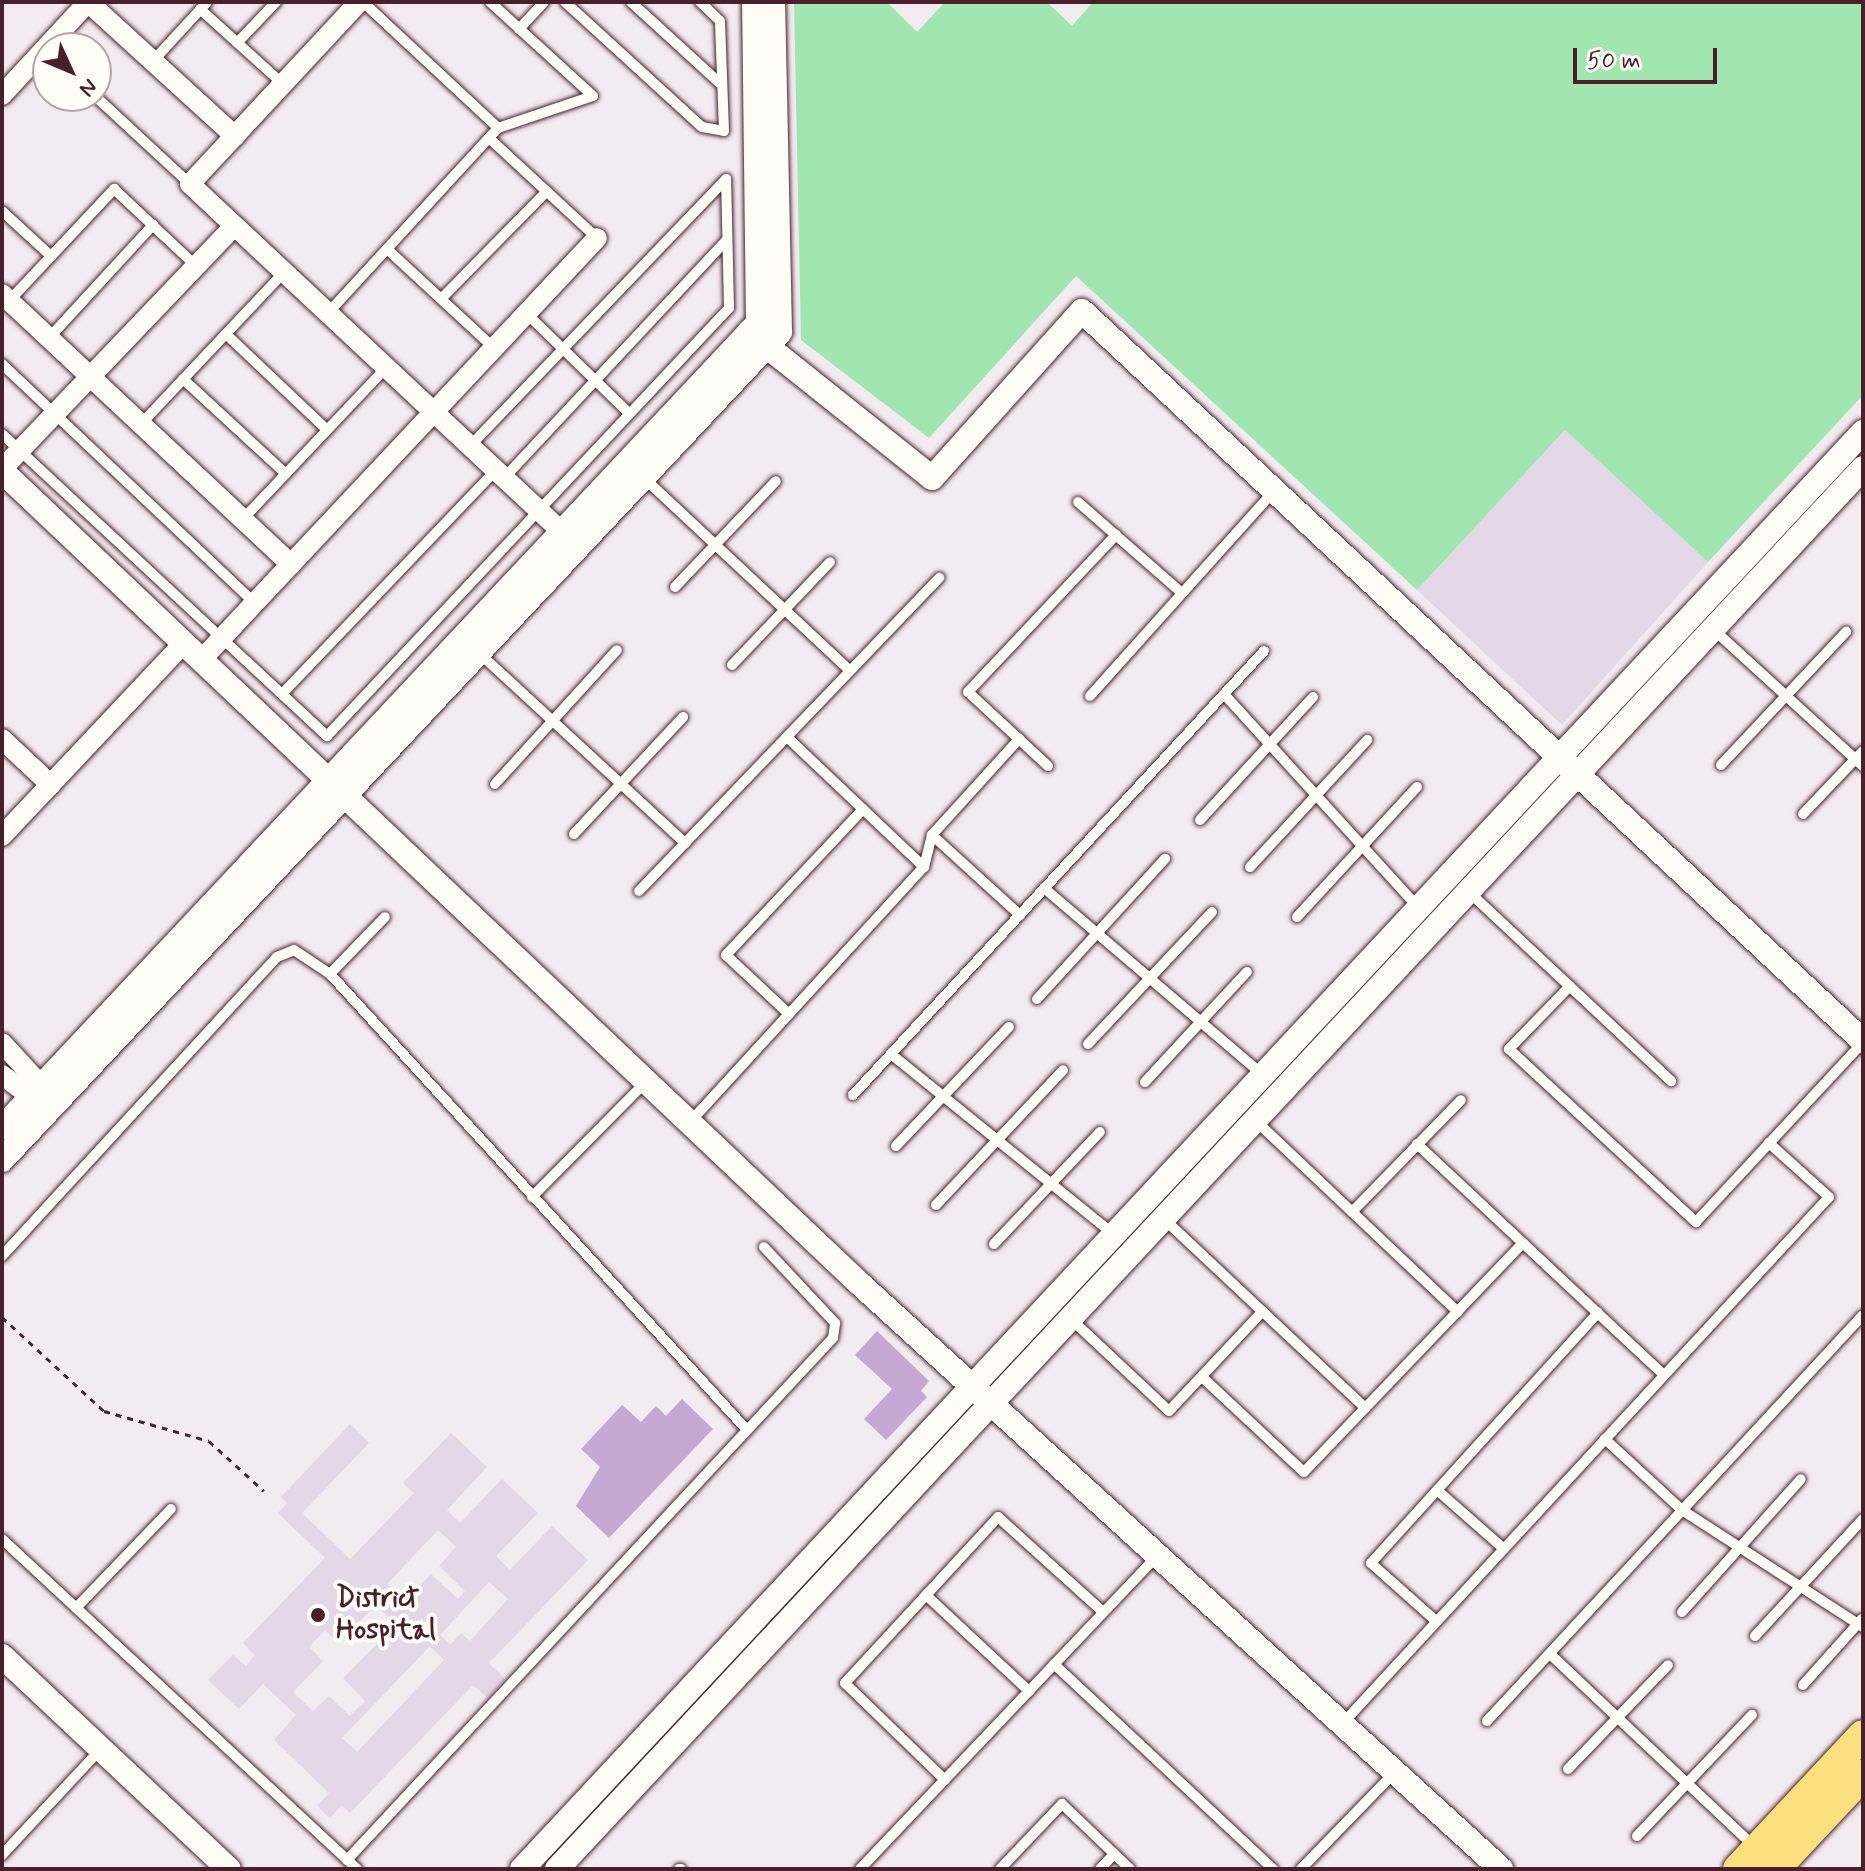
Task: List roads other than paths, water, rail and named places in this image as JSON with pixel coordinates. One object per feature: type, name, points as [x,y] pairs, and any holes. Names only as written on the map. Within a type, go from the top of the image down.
[{"type":"main road","points":[[1757,1862],[1863,1735]]},
{"type":"main road","points":[[1757,1862],[1863,1775]]},
{"type":"street","points":[[62,32],[88,2],[235,136]]},
{"type":"street","points":[[361,2],[190,184],[562,532]]},
{"type":"street","points":[[336,786],[476,650],[642,476],[758,339],[755,3]]},
{"type":"street","points":[[2,95],[32,64]]},
{"type":"street","points":[[234,226],[2,470],[991,1404],[1501,1869]]},
{"type":"street","points":[[2,836],[51,785],[193,651],[222,638],[597,238]]},
{"type":"street","points":[[5,297],[291,564]]},
{"type":"street","points":[[758,339],[932,478],[1082,311],[1863,1041]]},
{"type":"street","points":[[2,1128],[42,1096],[336,786],[562,532],[758,339]]},
{"type":"street","points":[[522,1869],[1863,432]]},
{"type":"street","points":[[557,1869],[1863,468]]},
{"type":"street","points":[[2,739],[51,785]]},
{"type":"street","points":[[2,1043],[42,1096]]},
{"type":"street","points":[[2,1075],[42,1096]]},
{"type":"street","points":[[2,1160],[42,1096]]},
{"type":"street","points":[[2,1656],[229,1869]]},
{"type":"lane","points":[[237,43],[276,2]]},
{"type":"lane","points":[[361,2],[498,128]]},
{"type":"lane","points":[[328,313],[498,128],[593,96],[490,2]]},
{"type":"lane","points":[[519,29],[544,2]]},
{"type":"lane","points":[[565,2],[702,127],[724,131],[720,21],[700,2]]},
{"type":"lane","points":[[631,2],[722,85]]},
{"type":"lane","points":[[153,61],[204,6],[237,43],[283,84]]},
{"type":"lane","points":[[112,112],[190,184]]},
{"type":"lane","points":[[489,138],[597,238]]},
{"type":"lane","points":[[2,434],[327,736],[729,308],[726,179],[470,446]]},
{"type":"lane","points":[[5,297],[51,256],[114,189],[196,266]]},
{"type":"lane","points":[[441,299],[547,191]]},
{"type":"lane","points":[[2,211],[51,256]]},
{"type":"lane","points":[[49,338],[153,225]]},
{"type":"lane","points":[[282,694],[595,380],[726,241]]},
{"type":"lane","points":[[387,249],[494,348]]},
{"type":"lane","points":[[141,424],[284,272]]},
{"type":"lane","points":[[526,313],[629,413]]},
{"type":"lane","points":[[226,334],[327,430]]},
{"type":"lane","points":[[2,364],[255,603]]},
{"type":"lane","points":[[243,519],[386,368]]},
{"type":"lane","points":[[183,379],[286,474]]},
{"type":"lane","points":[[642,476],[850,671]]},
{"type":"lane","points":[[675,587],[776,481]]},
{"type":"lane","points":[[1090,696],[1275,491]]},
{"type":"lane","points":[[1078,502],[1182,593]]},
{"type":"lane","points":[[1048,766],[968,692],[1116,535]]},
{"type":"lane","points":[[732,665],[830,562]]},
{"type":"lane","points":[[639,891],[939,578]]},
{"type":"lane","points":[[1713,630],[1860,758],[1803,814]]},
{"type":"lane","points":[[1721,765],[1846,632]]},
{"type":"lane","points":[[476,650],[685,843]]},
{"type":"lane","points":[[495,784],[617,650]]},
{"type":"lane","points":[[853,1095],[1264,651]]},
{"type":"lane","points":[[1224,694],[1419,909]]},
{"type":"lane","points":[[1200,820],[1313,697]]},
{"type":"lane","points":[[574,834],[683,717]]},
{"type":"lane","points":[[787,737],[924,867]]},
{"type":"lane","points":[[690,1122],[924,867],[932,835],[1019,739]]},
{"type":"lane","points":[[1250,867],[1367,740]]},
{"type":"lane","points":[[1297,917],[1417,787]]},
{"type":"lane","points":[[789,1014],[726,955],[863,809]]},
{"type":"lane","points":[[932,835],[1020,915]]},
{"type":"lane","points":[[1037,999],[1165,859]]},
{"type":"lane","points":[[1044,888],[1263,1075]]},
{"type":"lane","points":[[1469,892],[1671,1081]]},
{"type":"lane","points":[[1088,1044],[1212,912]]},
{"type":"lane","points":[[330,974],[385,917]]},
{"type":"lane","points":[[2,1256],[277,957],[294,950],[330,974],[746,1429]]},
{"type":"lane","points":[[1145,1082],[1247,972]]},
{"type":"lane","points":[[1570,986],[1509,1049],[1696,1222],[1863,1041]]},
{"type":"lane","points":[[896,1146],[1009,1027]]},
{"type":"lane","points":[[891,1054],[1114,1235]]},
{"type":"lane","points":[[936,1205],[1063,1070]]},
{"type":"lane","points":[[532,1197],[647,1081]]},
{"type":"lane","points":[[1352,1212],[1461,1100]]},
{"type":"lane","points":[[1256,1121],[1458,1312]]},
{"type":"lane","points":[[994,1244],[1100,1132]]},
{"type":"lane","points":[[1343,1723],[1829,1197],[1769,1143]]},
{"type":"lane","points":[[1417,1144],[1664,1375]]},
{"type":"lane","points":[[1164,1219],[1365,1408]]},
{"type":"lane","points":[[1202,1377],[1304,1472],[1523,1243]]},
{"type":"lane","points":[[347,1860],[837,1329],[764,1247]]},
{"type":"lane","points":[[1071,1319],[1169,1411],[1263,1311]]},
{"type":"lane","points":[[1436,1621],[1371,1563],[1598,1313]]},
{"type":"lane","points":[[1487,1721],[1861,1323]]},
{"type":"lane","points":[[1605,1439],[1682,1510],[1861,1622],[1803,1685]]},
{"type":"lane","points":[[1682,1612],[1801,1479]]},
{"type":"lane","points":[[1437,1490],[1504,1549]]},
{"type":"lane","points":[[76,1608],[171,1509]]},
{"type":"lane","points":[[945,1780],[845,1683],[998,1517],[1103,1612]]},
{"type":"lane","points":[[1755,1636],[1863,1519]]},
{"type":"lane","points":[[2,1539],[357,1869]]},
{"type":"lane","points":[[860,1869],[1158,1555]]},
{"type":"lane","points":[[926,1595],[1029,1691]]},
{"type":"lane","points":[[1550,1654],[1687,1783],[1757,1862]]},
{"type":"lane","points":[[1054,1664],[1273,1869]]},
{"type":"lane","points":[[1568,1769],[1668,1665]]},
{"type":"lane","points":[[1637,1836],[1752,1715]]},
{"type":"lane","points":[[4,1848],[101,1749]]},
{"type":"lane","points":[[1301,1869],[1396,1771]]},
{"type":"lane","points":[[1000,1869],[1062,1804],[1130,1869]]},
{"type":"lane","points":[[1100,1869],[1114,1854]]},
{"type":"place","name":"District Hospital","points":[[318,1615]]}]
